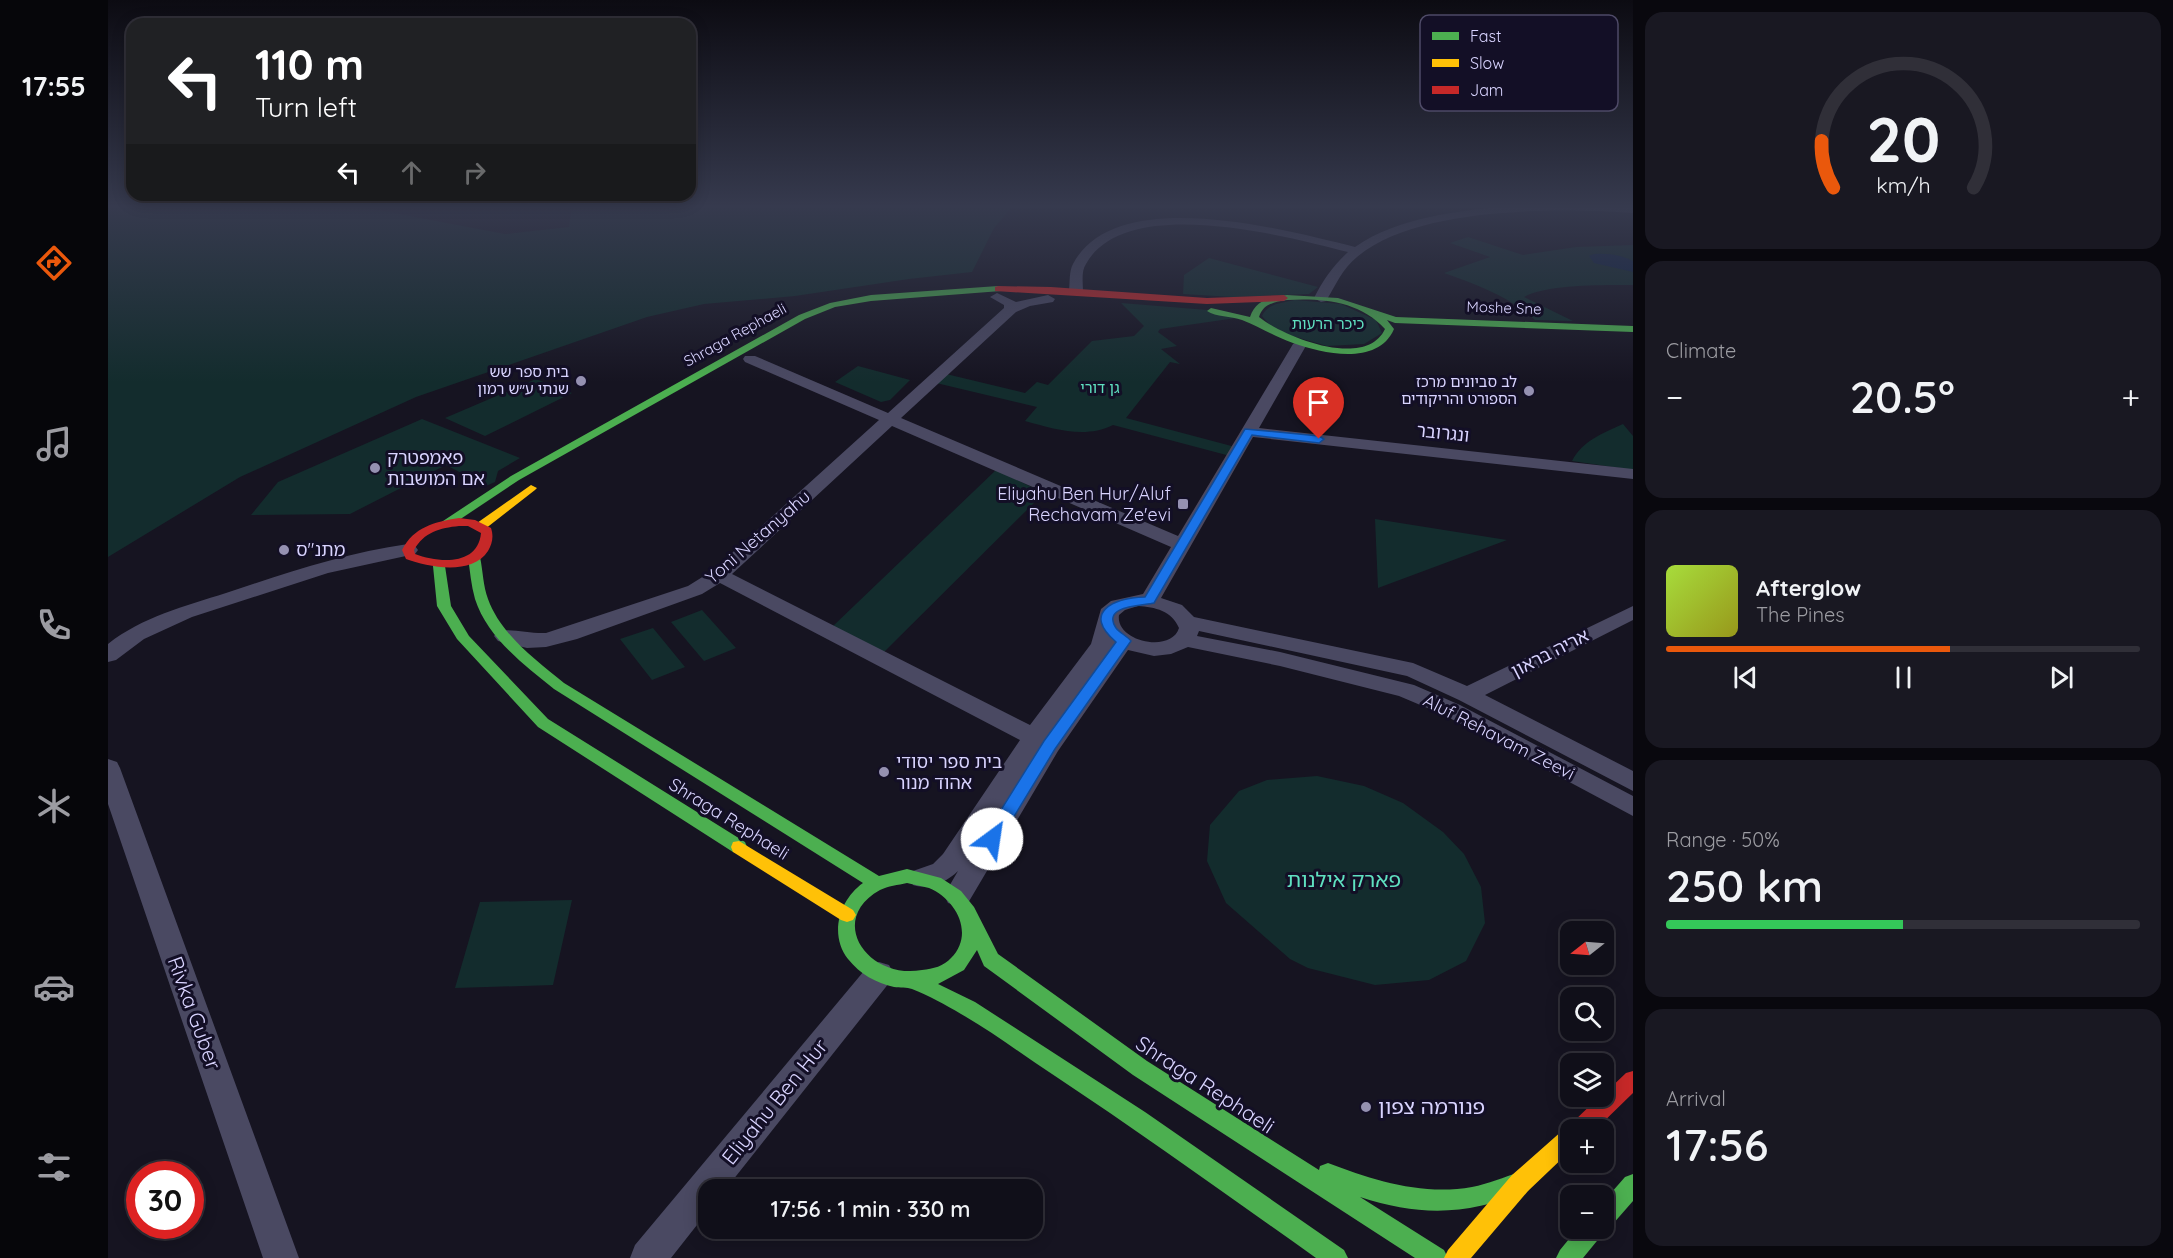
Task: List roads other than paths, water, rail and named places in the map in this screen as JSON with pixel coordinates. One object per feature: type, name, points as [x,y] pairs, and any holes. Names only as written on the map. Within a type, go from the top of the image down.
[{"type":"street","points":[[1078,265],[1078,296]]},
{"type":"street","points":[[1321,298],[1335,270],[1341,265]]},
{"type":"street","name":"Shraga Rephaeli","points":[[408,550],[415,537],[423,531],[446,523],[515,478],[740,350],[809,314],[833,305],[919,293],[984,289],[1078,296]]},
{"type":"street","points":[[1078,296],[1207,301],[1284,298]]},
{"type":"street","points":[[1078,296],[1220,311],[1243,317],[1275,335],[1300,344],[1348,349],[1368,347],[1383,342],[1390,334],[1387,323],[1374,313]]},
{"type":"street","name":"Shraga Rephaeli","points":[[648,420],[827,314],[861,305],[906,298],[1048,299],[1078,296]]},
{"type":"street","points":[[997,297],[1010,303],[1011,309]]},
{"type":"street","points":[[1258,324],[1254,312],[1259,306],[1284,298]]},
{"type":"street","name":"Moshe Sne","points":[[1284,298],[1321,298],[1347,303],[1395,320],[1633,329]]},
{"type":"street","name":"Yoni Netanyahu","points":[[505,636],[527,641],[546,640],[570,634],[695,590],[719,575],[1011,309],[1027,302],[1048,299]]},
{"type":"street","name":"Moshe Sne","points":[[1390,334],[1405,331],[1633,340]]},
{"type":"street","points":[[1149,601],[1300,344]]},
{"type":"street","points":[[750,359],[1182,545]]},
{"type":"street","name":"ונגרובר","points":[[1249,432],[1633,474]]},
{"type":"street","points":[[481,526],[540,483]]},
{"type":"street","points":[[108,655],[136,634],[196,609],[337,562],[408,550],[410,556],[417,562],[439,566],[474,557],[488,544],[490,537],[488,531],[481,526],[465,522],[446,523]]},
{"type":"street","name":"Shraga Rephaeli","points":[[474,557],[483,603],[505,636],[544,675],[570,695],[876,883]]},
{"type":"street","name":"Shraga Rephaeli","points":[[439,566],[444,606],[464,639],[543,723],[847,915]]},
{"type":"street","points":[[719,575],[1042,741]]},
{"type":"street","points":[[1137,600],[1149,601],[1173,608],[1186,631],[1176,645],[1151,649],[1116,633],[1107,617],[1117,605],[1137,600]]},
{"type":"street","name":"אריה בראון","points":[[1467,695],[1633,612]]},
{"type":"street","name":"Aluf Rehavam Zeevi","points":[[1186,631],[1413,670],[1467,695],[1633,782]]},
{"type":"street","name":"Aluf Rehavam Zeevi","points":[[1186,631],[1280,659],[1406,690],[1452,710],[1633,807]]},
{"type":"street","points":[[923,878],[942,870],[952,861],[1042,741],[1116,633]]},
{"type":"street","name":"Yoni Netanyahu","points":[[544,675],[546,661],[554,647],[570,634]]},
{"type":"street","points":[[958,895],[1042,741]]},
{"type":"street","name":"Rivka Guber","points":[[108,768],[281,1258]]},
{"type":"street","points":[[899,877],[923,878],[942,884],[958,895],[968,909],[973,924],[972,940],[966,956],[936,978],[916,982],[897,981],[879,974],[862,963],[851,948],[846,932],[847,915],[853,902],[863,891],[876,883],[899,877]]},
{"type":"street","name":"Shraga Rephaeli","points":[[973,924],[991,960],[1140,1068],[1436,1258]]},
{"type":"street","name":"Eliyahu Ben Hur","points":[[648,1258],[879,974]]},
{"type":"street","points":[[916,982],[968,1008],[1129,1113],[1336,1258]]},
{"type":"street","points":[[1591,1119],[1633,1080]]},
{"type":"street","points":[[1259,1145],[1372,1192],[1423,1202],[1465,1199],[1520,1183]]},
{"type":"street","points":[[1456,1258],[1520,1183],[1560,1146]]},
{"type":"street","points":[[1614,1206],[1633,1185]]},
{"type":"street","points":[[1295,1229],[1313,1258]]},
{"type":"street","points":[[1568,1258],[1584,1239]]},
{"type":"water","points":[[1601,265],[1633,265],[1633,272]]},
{"type":"place","name":"בית ספר שש שנתי ע״ש רמון","points":[[581,381]]},
{"type":"place","name":"לב סביונים מרכז הספורט והריקודים","points":[[1529,391]]},
{"type":"place","name":"פאמפטרק אם המושבות","points":[[375,468]]},
{"type":"place","name":"Eliyahu Ben Hur/Aluf Rechavam Ze'evi","points":[[1183,504]]},
{"type":"place","name":"מתנ\"ס","points":[[284,550]]},
{"type":"place","name":"בית ספר יסודי אהוד מנור","points":[[884,772]]},
{"type":"place","name":"פנורמה צפון","points":[[1366,1107]]},
{"type":"park label","name":"כיכר הרעות","points":[[1328,324]]},
{"type":"park label","name":"גן דורי","points":[[1100,388]]},
{"type":"park label","name":"פארק אילנות","points":[[1344,880]]}]
